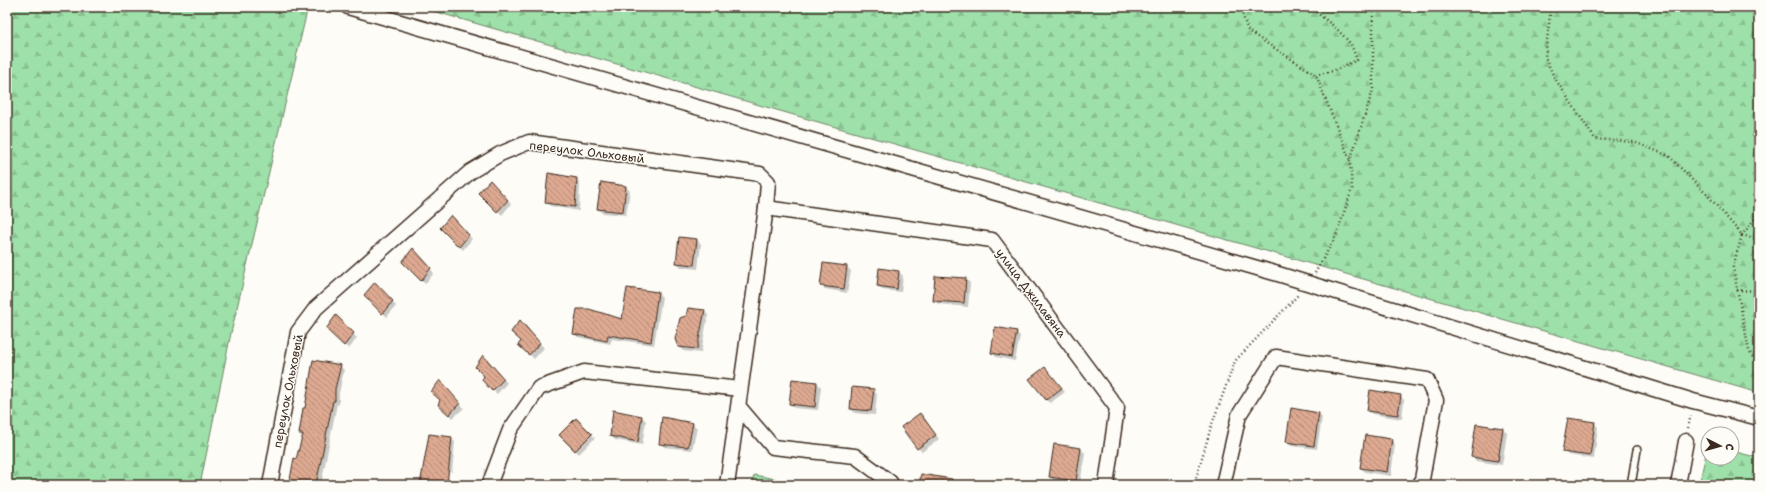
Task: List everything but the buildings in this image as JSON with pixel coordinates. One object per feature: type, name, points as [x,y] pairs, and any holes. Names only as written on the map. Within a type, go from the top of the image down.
[{"type":"street","points":[[348,7],[1310,283],[1694,401],[1759,418]]},
{"type":"street","name":"переулок Ольховый","points":[[270,485],[298,332],[316,308],[470,172],[500,154],[529,142],[760,174],[768,182],[766,208],[727,485]]},
{"type":"street","name":"улица Джилавяна","points":[[766,208],[992,240],[1117,408],[1106,485]]},
{"type":"street","points":[[1223,485],[1239,415],[1276,358],[1427,380],[1436,400],[1421,485]]},
{"type":"street","points":[[489,485],[510,430],[539,388],[584,372],[740,389]]},
{"type":"street","points":[[739,407],[773,447],[856,456],[890,482],[889,485]]},
{"type":"street","points":[[1678,485],[1686,441]]},
{"type":"lane","points":[[1631,485],[1637,450]]},
{"type":"path","points":[[1194,485],[1211,427],[1235,360],[1274,318],[1310,283],[1336,236],[1352,189],[1350,161],[1316,75],[1294,63],[1248,31],[1240,7]]},
{"type":"path","points":[[1310,7],[1336,28],[1351,44],[1357,60],[1333,71],[1316,75]]},
{"type":"path","points":[[1350,161],[1373,90],[1373,7]]},
{"type":"path","points":[[1552,7],[1545,57],[1554,77],[1595,139],[1634,142],[1669,156],[1711,199],[1742,235],[1759,240]]},
{"type":"path","points":[[1759,204],[1756,218],[1742,235],[1733,267],[1749,351],[1759,367]]},
{"type":"path","points":[[1737,290],[1759,290]]},
{"type":"path","points":[[1686,441],[1694,401]]},
{"type":"green space","points":[[7,7],[308,7],[231,333],[200,485],[7,485]]},
{"type":"green space","points":[[419,7],[1759,7],[1759,393]]},
{"type":"green space","points":[[1740,453],[1759,458],[1759,485],[1699,485],[1703,466],[1740,466]]},
{"type":"green space","points":[[754,475],[808,485],[752,485]]}]
